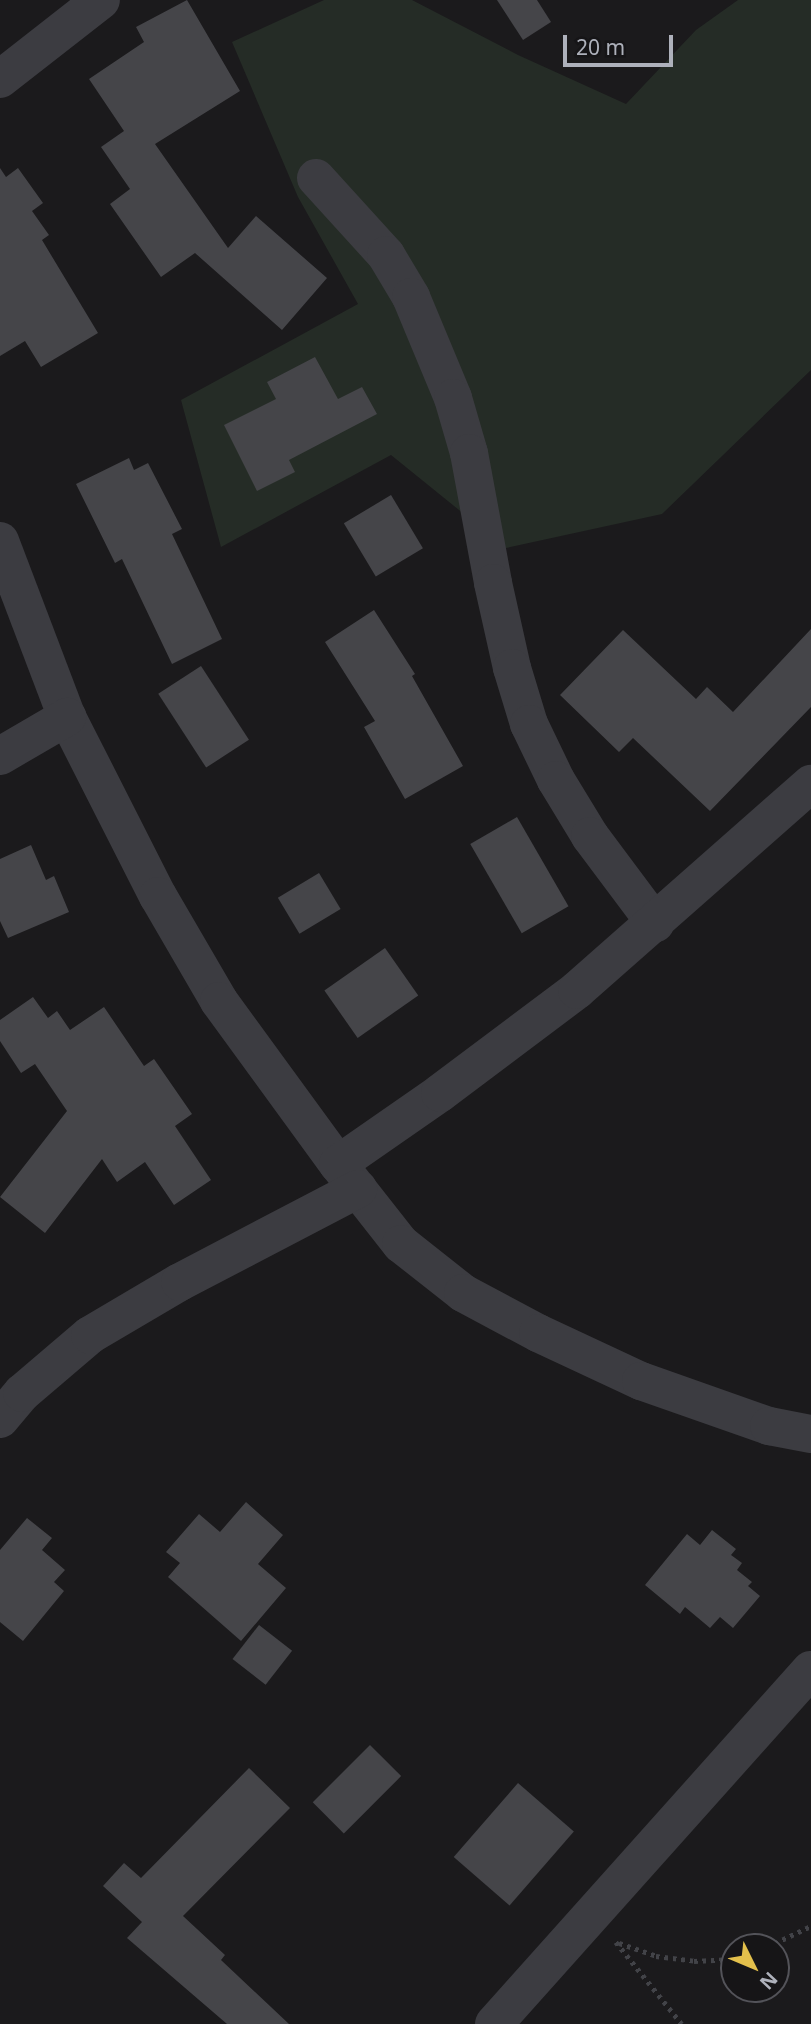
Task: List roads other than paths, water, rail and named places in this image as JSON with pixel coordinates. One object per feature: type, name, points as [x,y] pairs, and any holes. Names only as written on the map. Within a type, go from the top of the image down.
[{"type":"street","points":[[0,79],[101,0]]},
{"type":"street","points":[[316,178],[386,255],[411,297],[453,398],[469,453],[498,607],[529,724],[556,780],[590,836],[655,923]]},
{"type":"street","points":[[0,541],[67,717],[158,896],[219,1001],[348,1177],[401,1244],[463,1293],[538,1333],[641,1381],[769,1426],[811,1434]]},
{"type":"street","points":[[0,756],[67,717]]},
{"type":"street","points":[[0,1419],[22,1393],[90,1335],[192,1275],[348,1177],[440,1093],[577,990],[811,784]]},
{"type":"street","points":[[494,2024],[600,1933],[811,1670]]}]
